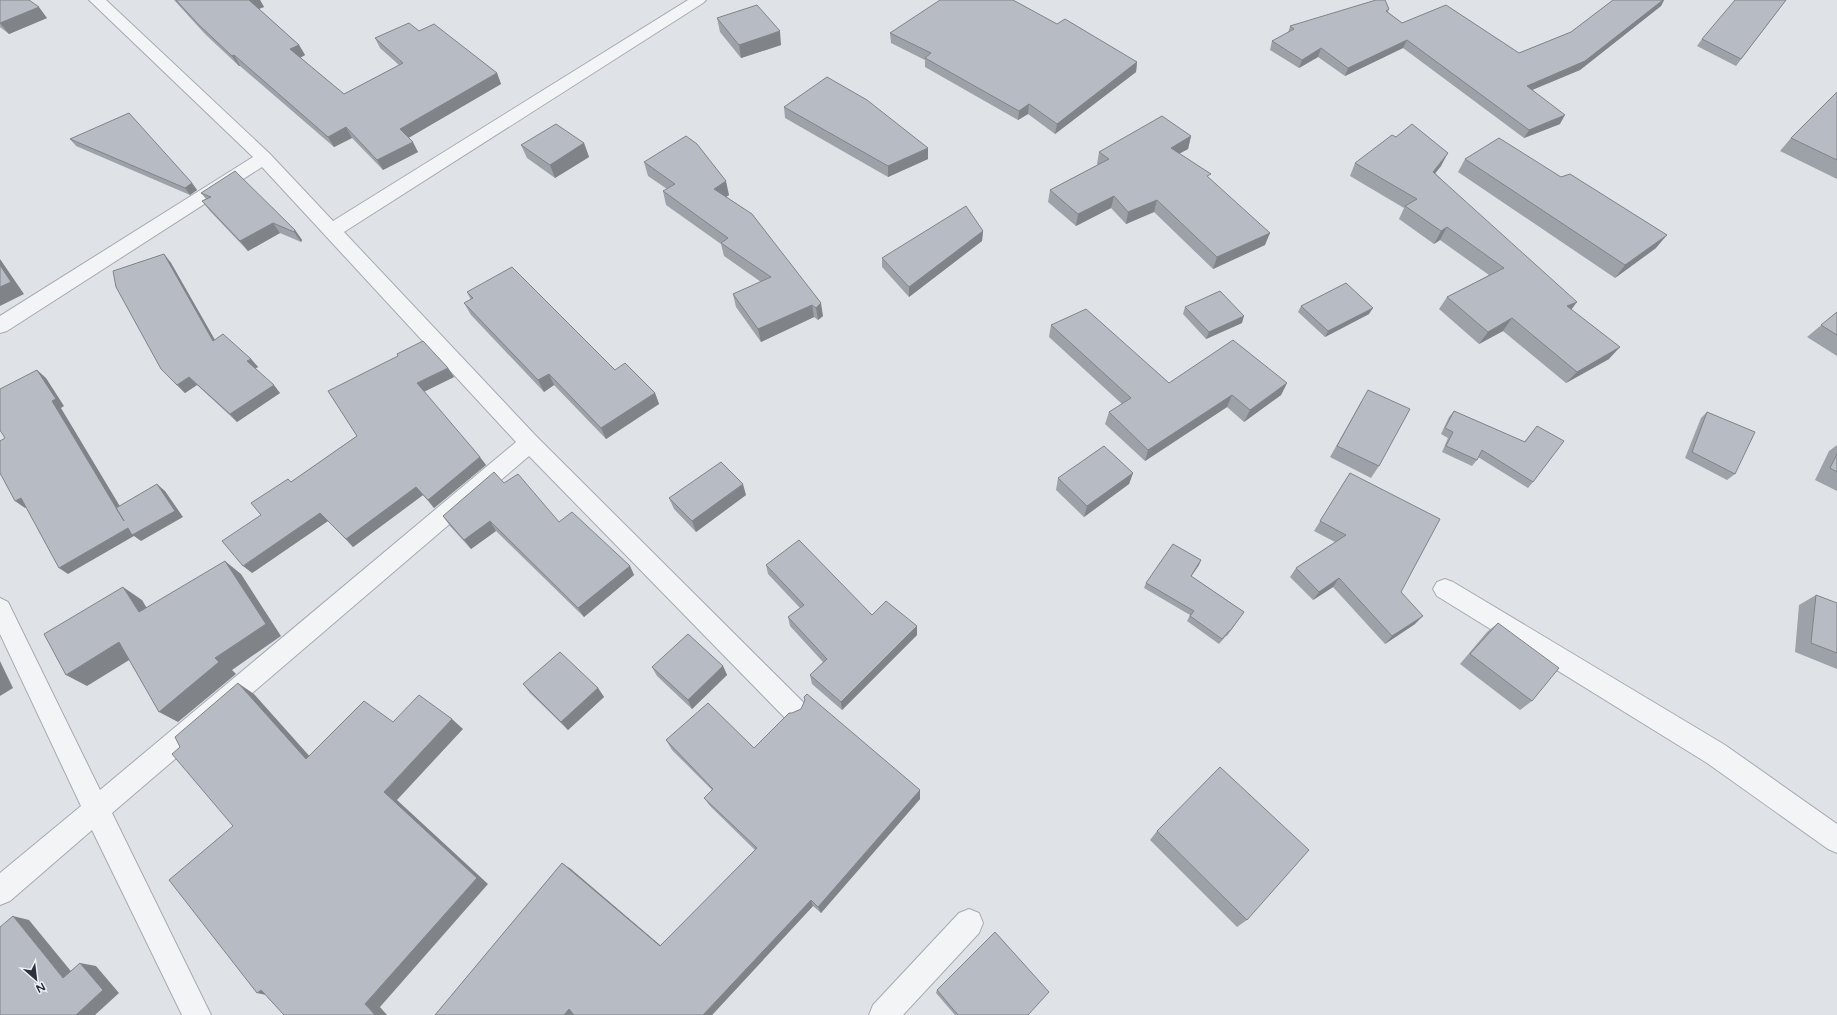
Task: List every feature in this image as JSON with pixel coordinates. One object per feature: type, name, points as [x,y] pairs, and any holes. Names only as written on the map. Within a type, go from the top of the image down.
[{"type":"street","points":[[97,0],[264,158],[530,443],[794,710]]},
{"type":"street","points":[[331,231],[698,0]]},
{"type":"street","points":[[0,326],[264,158]]},
{"type":"street","points":[[0,891],[97,811],[530,443]]},
{"type":"street","points":[[1445,589],[1716,754],[1837,840]]},
{"type":"street","points":[[0,609],[197,1015]]},
{"type":"street","points":[[883,1015],[969,923]]},
{"type":"building","points":[[0,0],[29,0],[39,7],[0,23]]},
{"type":"building","points":[[176,0],[249,0],[299,45],[290,49],[344,94],[403,63],[375,38],[409,23],[419,31],[434,24],[497,73],[400,129],[413,142],[377,160],[346,127],[328,137],[234,55],[232,56],[198,24]]},
{"type":"building","points":[[940,0],[1013,0],[1057,24],[1065,19],[1137,62],[1057,124],[1029,104],[1019,111],[925,58],[931,53],[890,33]]},
{"type":"building","points":[[1376,0],[1385,0],[1389,9],[1386,11],[1402,23],[1446,5],[1519,53],[1571,32],[1613,0],[1663,0],[1585,61],[1527,86],[1565,115],[1529,130],[1407,40],[1348,68],[1321,48],[1302,60],[1272,41],[1294,29],[1290,26]]},
{"type":"building","points":[[1735,0],[1786,0],[1741,59],[1702,39]]},
{"type":"building","points":[[757,5],[780,31],[739,45],[717,18]]},
{"type":"building","points":[[827,77],[867,100],[928,148],[888,166],[784,107]]},
{"type":"building","points":[[1837,92],[1837,160],[1791,138]]},
{"type":"building","points":[[129,113],[192,183],[185,188],[70,139]]},
{"type":"building","points":[[1162,116],[1191,136],[1171,148],[1211,174],[1207,176],[1270,233],[1217,257],[1157,200],[1128,212],[1114,196],[1078,214],[1050,190],[1109,159],[1099,152]]},
{"type":"building","points":[[556,124],[584,143],[550,165],[521,145]]},
{"type":"building","points":[[1412,124],[1448,153],[1433,172],[1577,302],[1567,306],[1620,347],[1577,372],[1512,318],[1488,332],[1447,297],[1504,268],[1447,227],[1441,231],[1405,206],[1417,199],[1355,163],[1392,135],[1396,137]]},
{"type":"building","points":[[686,136],[697,144],[726,181],[714,189],[752,214],[821,303],[816,308],[812,305],[758,329],[733,294],[771,277],[721,243],[728,238],[663,191],[675,184],[644,162]]},
{"type":"building","points":[[1499,138],[1561,177],[1570,174],[1667,235],[1625,265],[1465,159]]},
{"type":"building","points":[[235,171],[295,230],[294,232],[273,223],[240,241],[202,201],[211,197],[201,193]]},
{"type":"building","points":[[966,206],[983,231],[909,287],[882,258]]},
{"type":"building","points":[[164,254],[213,341],[223,334],[251,359],[247,361],[274,385],[230,414],[189,377],[177,385],[161,369],[116,287],[113,271]]},
{"type":"building","points":[[0,265],[11,282],[0,287]]},
{"type":"building","points":[[512,267],[615,370],[625,363],[655,393],[601,428],[549,374],[538,380],[464,303],[473,298],[467,292]]},
{"type":"building","points":[[1346,283],[1373,308],[1328,331],[1301,306]]},
{"type":"building","points":[[1220,291],[1244,316],[1209,332],[1185,307]]},
{"type":"building","points":[[1086,309],[1169,383],[1233,340],[1287,383],[1250,410],[1232,395],[1148,450],[1109,412],[1131,398],[1051,325]]},
{"type":"building","points":[[1837,312],[1837,335],[1821,325]]},
{"type":"building","points":[[423,341],[448,368],[417,383],[480,457],[428,500],[416,487],[346,539],[320,513],[243,566],[222,541],[261,515],[251,503],[288,479],[291,482],[357,436],[328,391],[398,356],[397,354]]},
{"type":"building","points":[[37,370],[56,399],[52,401],[116,508],[157,484],[175,511],[132,535],[128,528],[59,568],[21,498],[15,501],[0,473],[0,441],[5,438],[0,430],[0,389]]},
{"type":"building","points":[[1368,390],[1410,409],[1379,466],[1337,446]]},
{"type":"building","points":[[1454,411],[1525,442],[1537,426],[1564,441],[1533,482],[1482,450],[1477,460],[1446,446],[1453,432],[1445,428]]},
{"type":"building","points":[[1707,412],[1755,432],[1735,474],[1692,452]]},
{"type":"building","points":[[1104,446],[1133,473],[1087,506],[1058,478]]},
{"type":"building","points":[[1837,454],[1837,472],[1830,468]]},
{"type":"building","points":[[721,462],[743,484],[692,521],[669,498]]},
{"type":"building","points":[[494,472],[504,483],[518,474],[559,522],[572,512],[630,566],[578,608],[490,521],[464,540],[443,516]]},
{"type":"building","points":[[1350,473],[1440,519],[1401,592],[1423,616],[1392,636],[1339,578],[1319,592],[1296,568],[1346,535],[1320,521]]},
{"type":"building","points":[[799,540],[872,615],[886,601],[917,626],[841,702],[810,675],[827,659],[788,617],[804,605],[766,565]]},
{"type":"building","points":[[1173,544],[1201,560],[1191,576],[1244,612],[1222,639],[1190,616],[1194,611],[1146,583]]},
{"type":"building","points":[[225,561],[266,624],[215,658],[219,662],[159,712],[119,642],[66,675],[44,634],[123,587],[139,612]]},
{"type":"building","points":[[1816,595],[1837,603],[1837,653],[1811,643]]},
{"type":"building","points":[[1498,623],[1559,668],[1532,701],[1470,654]]},
{"type":"building","points":[[688,634],[723,666],[688,700],[652,667]]},
{"type":"building","points":[[560,652],[598,688],[561,722],[523,684]]},
{"type":"building","points":[[238,683],[306,759],[364,701],[393,722],[419,695],[452,719],[384,792],[477,878],[365,1004],[375,1015],[284,1015],[261,990],[257,993],[169,880],[233,826],[172,754],[180,747],[175,737]]},
{"type":"building","points":[[807,694],[920,790],[818,907],[811,900],[703,1015],[574,1015],[569,1009],[564,1015],[435,1015],[562,863],[660,946],[757,848],[704,798],[713,789],[666,740],[708,703],[754,748],[789,713],[801,709],[805,700],[804,697]]},
{"type":"building","points":[[1220,767],[1309,850],[1247,920],[1157,831]]},
{"type":"building","points":[[13,916],[63,978],[80,963],[103,990],[76,1015],[0,1015],[0,927]]},
{"type":"building","points":[[995,932],[1049,992],[1028,1015],[958,1015],[937,990]]}]
